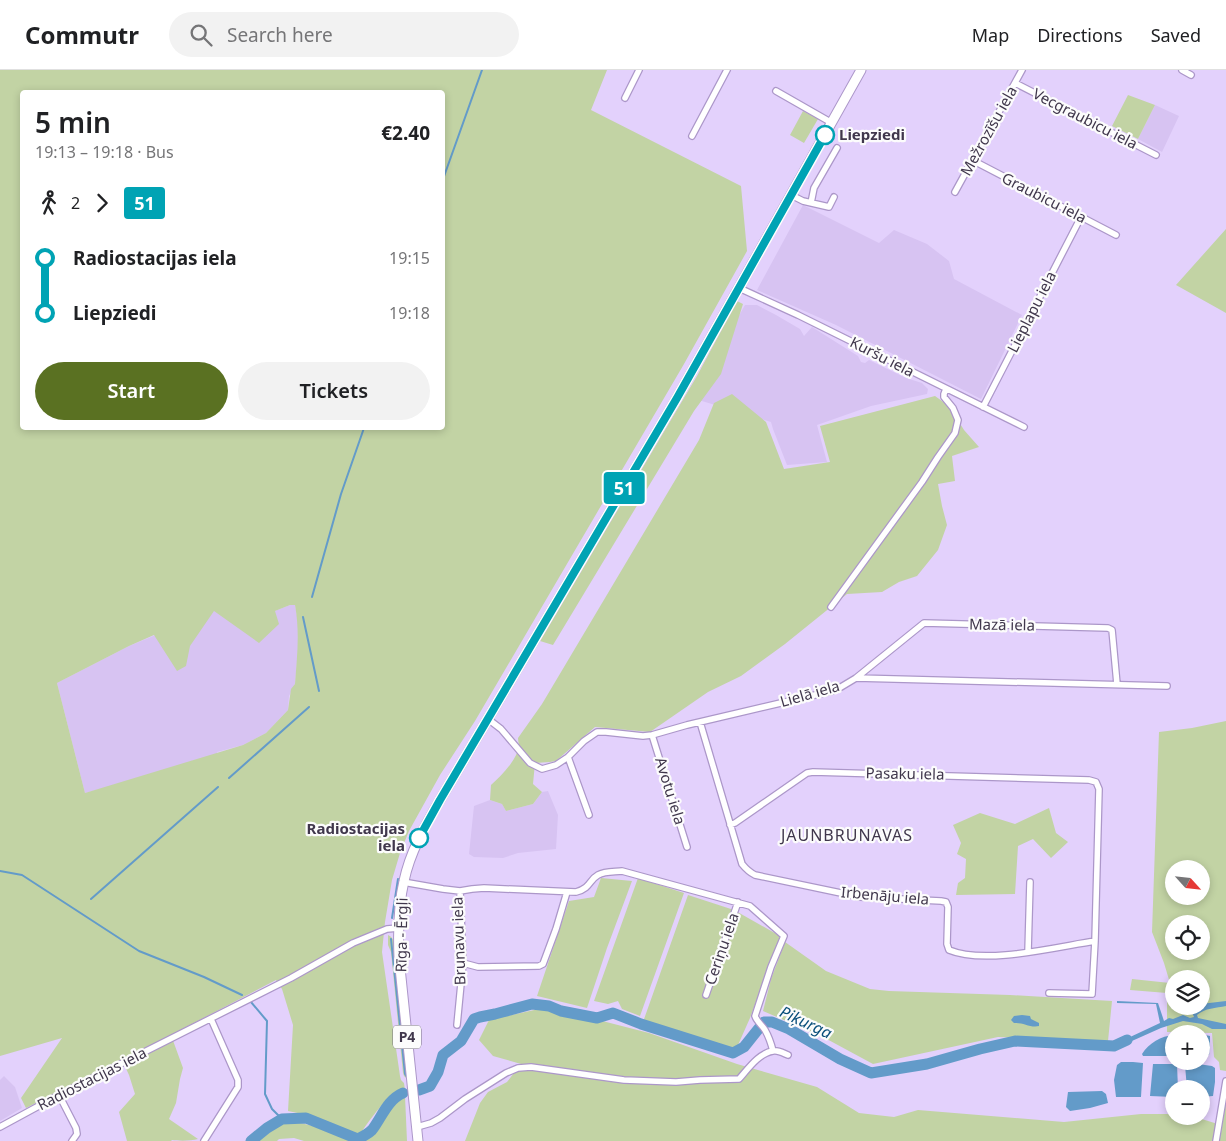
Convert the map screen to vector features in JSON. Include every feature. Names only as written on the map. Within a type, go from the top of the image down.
[{"type":"main road","name":"Rīga - Ērgļi","points":[[418,1141],[400,965],[399,928],[404,882],[412,855],[425,828],[488,719],[667,415],[861,70]]},
{"type":"street","points":[[625,98],[639,70]]},
{"type":"street","points":[[692,136],[727,70]]},
{"type":"street","name":"Mežrozīšu iela","points":[[955,192],[1022,70]]},
{"type":"street","points":[[1182,70],[1191,76]]},
{"type":"street","name":"Vecgraubicu iela","points":[[1015,82],[1156,155]]},
{"type":"street","points":[[776,91],[832,123]]},
{"type":"street","points":[[811,203],[814,188],[836,148]]},
{"type":"street","name":"Graubicu iela","points":[[972,160],[1116,236]]},
{"type":"street","points":[[791,195],[802,201],[829,207],[834,197]]},
{"type":"street","name":"Lieplapu iela","points":[[982,407],[1081,217]]},
{"type":"street","name":"Kuršu iela","points":[[739,288],[798,315],[1024,427]]},
{"type":"street","points":[[831,607],[956,433],[958,420],[953,408],[944,397],[946,389]]},
{"type":"street","name":"Mazā iela","points":[[856,678],[924,624],[1051,626],[1108,628],[1112,630],[1117,684]]},
{"type":"street","name":"Lielā iela","points":[[488,719],[502,729],[530,762],[542,768],[556,765],[597,732],[652,735],[832,691],[856,678],[1167,686]]},
{"type":"street","name":"Irbenāju iela","points":[[700,722],[742,864],[749,872],[860,897],[946,902],[948,907],[947,944],[949,950],[956,953],[986,956],[1028,952],[1095,941]]},
{"type":"street","name":"Avotu iela","points":[[652,735],[687,847]]},
{"type":"street","points":[[568,757],[589,815]]},
{"type":"street","name":"Pasaku iela","points":[[730,825],[807,773],[814,772],[1063,779],[1096,782],[1099,789],[1095,941]]},
{"type":"street","points":[[460,891],[484,888],[576,892],[583,890],[598,875],[622,871],[750,906],[784,936],[771,967],[755,1016],[770,1038],[773,1051]]},
{"type":"street","name":"Brunavu iela","points":[[404,882],[460,891],[463,963],[457,1025]]},
{"type":"street","points":[[1028,952],[1030,882]]},
{"type":"street","points":[[463,963],[478,967],[539,966],[542,964],[556,929],[567,892]]},
{"type":"street","name":"Ceriņu iela","points":[[706,995],[738,902]]},
{"type":"street","name":"Radiostacijas iela","points":[[0,1127],[291,978],[353,943],[388,929],[399,928]]},
{"type":"street","points":[[1049,993],[1092,994],[1095,941]]},
{"type":"street","points":[[204,1141],[238,1087],[238,1080],[211,1019]]},
{"type":"street","points":[[417,1126],[431,1123],[440,1118],[465,1099],[506,1073],[518,1068],[531,1067],[624,1080],[676,1082],[739,1079],[752,1064],[765,1054],[773,1051],[788,1055]]},
{"type":"street","points":[[1216,1141],[1226,1080]]},
{"type":"street","points":[[59,1096],[76,1128],[77,1134],[72,1141]]},
{"type":"shaded area","points":[[1155,105],[1179,116],[1162,152],[1138,139]]},
{"type":"shaded area","points":[[803,205],[879,243],[894,230],[927,244],[949,261],[954,279],[1022,315],[981,399],[836,325],[757,290]]},
{"type":"shaded area","points":[[745,305],[757,305],[800,329],[804,336],[812,327],[858,356],[861,362],[865,363],[869,360],[906,378],[922,383],[928,389],[927,394],[871,406],[817,425],[827,462],[787,465],[771,422],[692,398]]},
{"type":"shaded area","points":[[295,605],[298,621],[299,639],[295,684],[289,696],[288,710],[266,733],[243,745],[217,752],[218,759],[85,793],[57,683],[129,646],[214,611],[275,611]]},
{"type":"shaded area","points":[[548,791],[558,815],[556,849],[518,853],[503,858],[474,857],[469,854],[474,806],[490,800],[502,804],[506,811],[533,804],[542,792]]},
{"type":"shaded area","points":[[4,1076],[15,1087],[22,1108],[0,1121],[0,1080]]},
{"type":"green space","points":[[0,70],[607,70],[591,110],[741,186],[747,251],[684,364],[475,721],[440,775],[409,831],[400,853],[392,880],[382,952],[400,1076],[405,1090],[398,1092],[385,1101],[359,1135],[312,1116],[288,1111],[293,1025],[282,989],[276,980],[171,1035],[183,1068],[176,1103],[169,1119],[198,1139],[185,1141],[127,1141],[119,1112],[135,1094],[122,1060],[26,1108],[21,1098],[62,1038],[0,1056]],"holes":[[[295,605],[298,644],[295,684],[291,689],[288,710],[266,733],[243,745],[85,793],[57,683],[154,635],[177,671],[186,666],[190,646],[214,611],[259,643],[279,624],[275,611]]]},
{"type":"green space","points":[[1128,95],[1155,105],[1138,139],[1112,126]]},
{"type":"green space","points":[[803,111],[818,119],[804,143],[790,135]]},
{"type":"green space","points":[[1226,229],[1226,313],[1176,285]]},
{"type":"green space","points":[[737,301],[743,304],[721,374],[694,411],[553,645],[540,641],[697,376]]},
{"type":"green space","points":[[732,394],[766,422],[784,469],[830,462],[820,426],[935,396],[949,406],[964,430],[979,447],[952,456],[955,481],[938,484],[947,525],[938,550],[917,576],[899,582],[882,592],[847,594],[785,644],[741,676],[708,692],[650,732],[595,727],[556,761],[535,763],[533,784],[542,792],[533,804],[506,811],[502,804],[490,800],[491,785],[515,757],[519,746],[518,738],[542,704],[699,440],[714,403]]},
{"type":"green space","points":[[1226,721],[1226,1071],[1220,1070],[1219,1062],[1214,1057],[1210,1025],[1167,1025],[1167,1015],[1210,1015],[1210,970],[1166,970],[1152,932],[1159,732]]},
{"type":"green space","points":[[1049,808],[1056,833],[1068,842],[1051,858],[1033,839],[1018,846],[1015,894],[956,895],[958,883],[965,878],[966,859],[957,854],[961,843],[953,825],[980,813],[1015,824]]},
{"type":"green space","points":[[601,878],[632,881],[587,1008],[537,996],[569,901],[594,897]]},
{"type":"green space","points":[[638,878],[684,893],[640,1016],[622,1009],[618,1001],[608,1004],[594,1001]]},
{"type":"green space","points":[[688,895],[734,910],[780,936],[750,1018],[738,1045],[730,1049],[643,1022]]},
{"type":"green space","points":[[388,935],[393,939],[394,945],[408,1080],[403,1073]]},
{"type":"green space","points":[[785,942],[826,971],[870,989],[1112,1001],[1108,1041],[998,1037],[873,1064],[823,1037],[763,1011],[771,979]]},
{"type":"green space","points":[[1132,979],[1165,982],[1165,993],[1130,990]]},
{"type":"green space","points":[[548,1007],[649,1033],[737,1064],[817,1087],[859,1113],[894,1117],[918,1110],[1064,1122],[1141,1114],[1165,1114],[1165,1125],[1210,1125],[1210,1122],[1221,1125],[1226,1094],[1226,1141],[465,1141],[480,1103],[488,1092],[507,1082],[521,1064],[493,1056],[479,1040],[489,1020]]},
{"type":"green space","points":[[405,1096],[407,1141],[363,1141],[372,1133],[399,1098]]},
{"type":"green space","points":[[296,1122],[322,1128],[351,1141],[304,1141],[294,1138],[279,1139],[277,1141],[258,1141],[275,1127]]},
{"type":"water","points":[[1117,1001],[1158,1003],[1164,1021],[1183,1015],[1190,1018],[1197,1015],[1198,1018],[1226,1024],[1226,1029],[1212,1029],[1210,1025],[1183,1021],[1165,1025],[1165,1027],[1114,1049],[1114,1043],[1160,1023],[1156,1004],[1117,1003]]},
{"type":"water","points":[[1226,1001],[1226,1006],[1210,1009],[1210,1003]]},
{"type":"water","points":[[1014,1016],[1030,1016],[1031,1019],[1039,1023],[1039,1026],[1014,1023],[1011,1020]]},
{"type":"water","points":[[1164,1037],[1165,1056],[1143,1056],[1142,1054],[1152,1043]]},
{"type":"water","points":[[1121,1062],[1143,1063],[1141,1097],[1116,1097],[1114,1080],[1117,1065]]},
{"type":"water","points":[[1153,1064],[1165,1064],[1165,1070],[1177,1070],[1178,1080],[1165,1080],[1165,1097],[1150,1096]]},
{"type":"water","points":[[1210,1066],[1212,1066],[1215,1068],[1213,1096],[1210,1096],[1210,1080],[1186,1080],[1185,1070],[1210,1070]]},
{"type":"water","points":[[1102,1091],[1106,1094],[1108,1103],[1070,1111],[1066,1107],[1068,1092]]},
{"type":"waterway","points":[[445,174],[482,70]]},
{"type":"waterway","points":[[312,597],[341,494],[363,430]]},
{"type":"waterway","points":[[303,617],[319,691]]},
{"type":"waterway","points":[[229,778],[309,707]]},
{"type":"waterway","points":[[91,899],[218,787]]},
{"type":"waterway","points":[[0,871],[22,875],[139,951],[204,977],[242,995]]},
{"type":"waterway","points":[[392,918],[398,879]]},
{"type":"waterway","points":[[391,939],[405,1074],[407,1077]]},
{"type":"waterway","points":[[251,1002],[267,1021],[265,1094],[272,1109],[282,1119]]},
{"type":"waterway","name":"Piķurga","points":[[419,1090],[430,1086],[438,1072],[443,1055],[461,1041],[474,1019],[532,1004],[549,1006],[561,1011],[597,1018],[613,1013],[641,1024],[733,1053],[744,1047],[764,1022],[772,1022],[789,1029],[840,1059],[871,1073],[927,1064],[1015,1041],[1114,1046],[1127,1040]]},
{"type":"waterway","name":"Piķurga","points":[[251,1141],[282,1119],[306,1118],[358,1139],[372,1130],[389,1104],[403,1093]]},
{"type":"bus line","name":"51","points":[[419,838],[677,398],[825,135]]},
{"type":"place","name":"Liepziedi","points":[[825,135]]},
{"type":"place","name":"Radiostacijas iela","points":[[419,838]]},
{"type":"district","name":"JAUNBRUNAVAS","points":[[847,835]]}]
